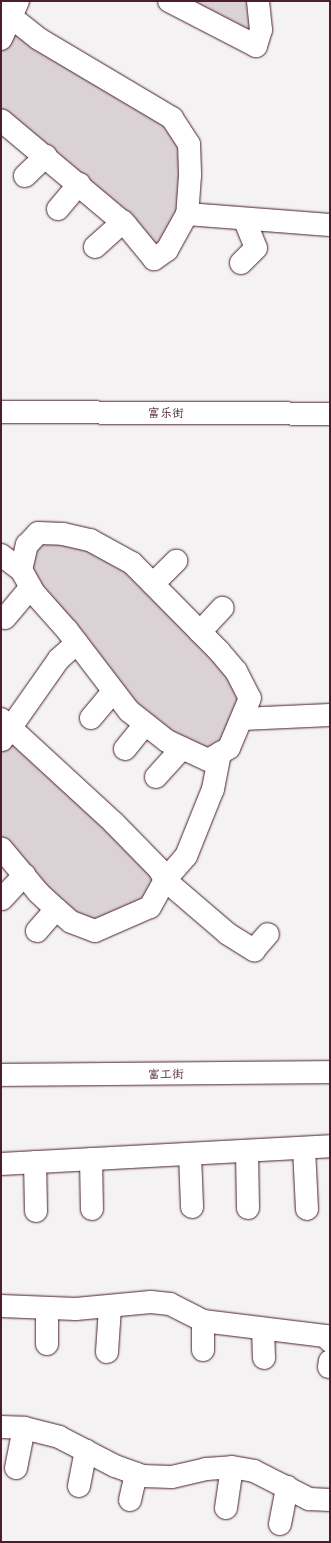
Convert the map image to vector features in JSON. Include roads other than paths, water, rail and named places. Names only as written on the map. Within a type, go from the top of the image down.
[{"type":"street","points":[[172,9],[242,49],[256,46],[261,30],[258,1]]},
{"type":"street","points":[[1,39],[10,9],[39,39],[172,118],[188,144],[190,175],[187,214],[167,250],[154,259],[123,222],[46,156],[1,120]]},
{"type":"street","points":[[25,176],[46,156]]},
{"type":"street","points":[[58,209],[79,184]]},
{"type":"street","points":[[187,214],[330,225]]},
{"type":"street","points":[[241,263],[256,248],[244,218]]},
{"type":"street","points":[[95,247],[123,222]]},
{"type":"street","name":"富乐街","points":[[1,412],[330,414]]},
{"type":"street","points":[[1,555],[26,578],[129,711],[166,741],[208,760],[229,748],[250,698],[236,671],[132,563],[113,551],[90,540],[63,534],[38,533],[27,545],[26,578],[5,618]]},
{"type":"street","points":[[152,584],[176,561]]},
{"type":"street","points":[[200,632],[222,608]]},
{"type":"street","points":[[77,643],[59,659],[4,730],[114,823],[159,869],[165,880],[228,934],[254,950],[268,934]]},
{"type":"street","points":[[91,718],[114,691]]},
{"type":"street","points":[[242,719],[330,715]]},
{"type":"street","points":[[125,749],[145,724]]},
{"type":"street","points":[[156,777],[182,748]]},
{"type":"street","points":[[1,848],[56,909],[71,922],[95,931],[150,907],[165,880],[186,856],[213,789],[220,753]]},
{"type":"street","points":[[2,899],[24,875]]},
{"type":"street","points":[[37,931],[56,909]]},
{"type":"street","name":"富工街","points":[[1,1075],[330,1072]]},
{"type":"street","points":[[1,1164],[330,1146]]},
{"type":"street","points":[[304,1148],[307,1209]]},
{"type":"street","points":[[247,1151],[248,1208]]},
{"type":"street","points":[[190,1154],[192,1207]]},
{"type":"street","points":[[91,1159],[92,1209]]},
{"type":"street","points":[[35,1162],[36,1211]]},
{"type":"street","points":[[1,1306],[110,1308],[150,1302],[170,1304],[203,1321],[325,1336],[330,1340]]},
{"type":"street","points":[[47,1308],[47,1344]]},
{"type":"street","points":[[107,1352],[110,1308]]},
{"type":"street","points":[[203,1321],[204,1350]]},
{"type":"street","points":[[263,1329],[264,1358]]},
{"type":"street","points":[[1,1427],[24,1428],[59,1437],[136,1474],[172,1477],[206,1469],[232,1467],[254,1471],[309,1499],[318,1502],[330,1500]]},
{"type":"street","points":[[16,1468],[24,1428]]},
{"type":"street","points":[[79,1486],[86,1451]]},
{"type":"street","points":[[226,1508],[232,1467]]},
{"type":"street","points":[[130,1500],[136,1474]]},
{"type":"street","points":[[280,1524],[287,1487]]}]
